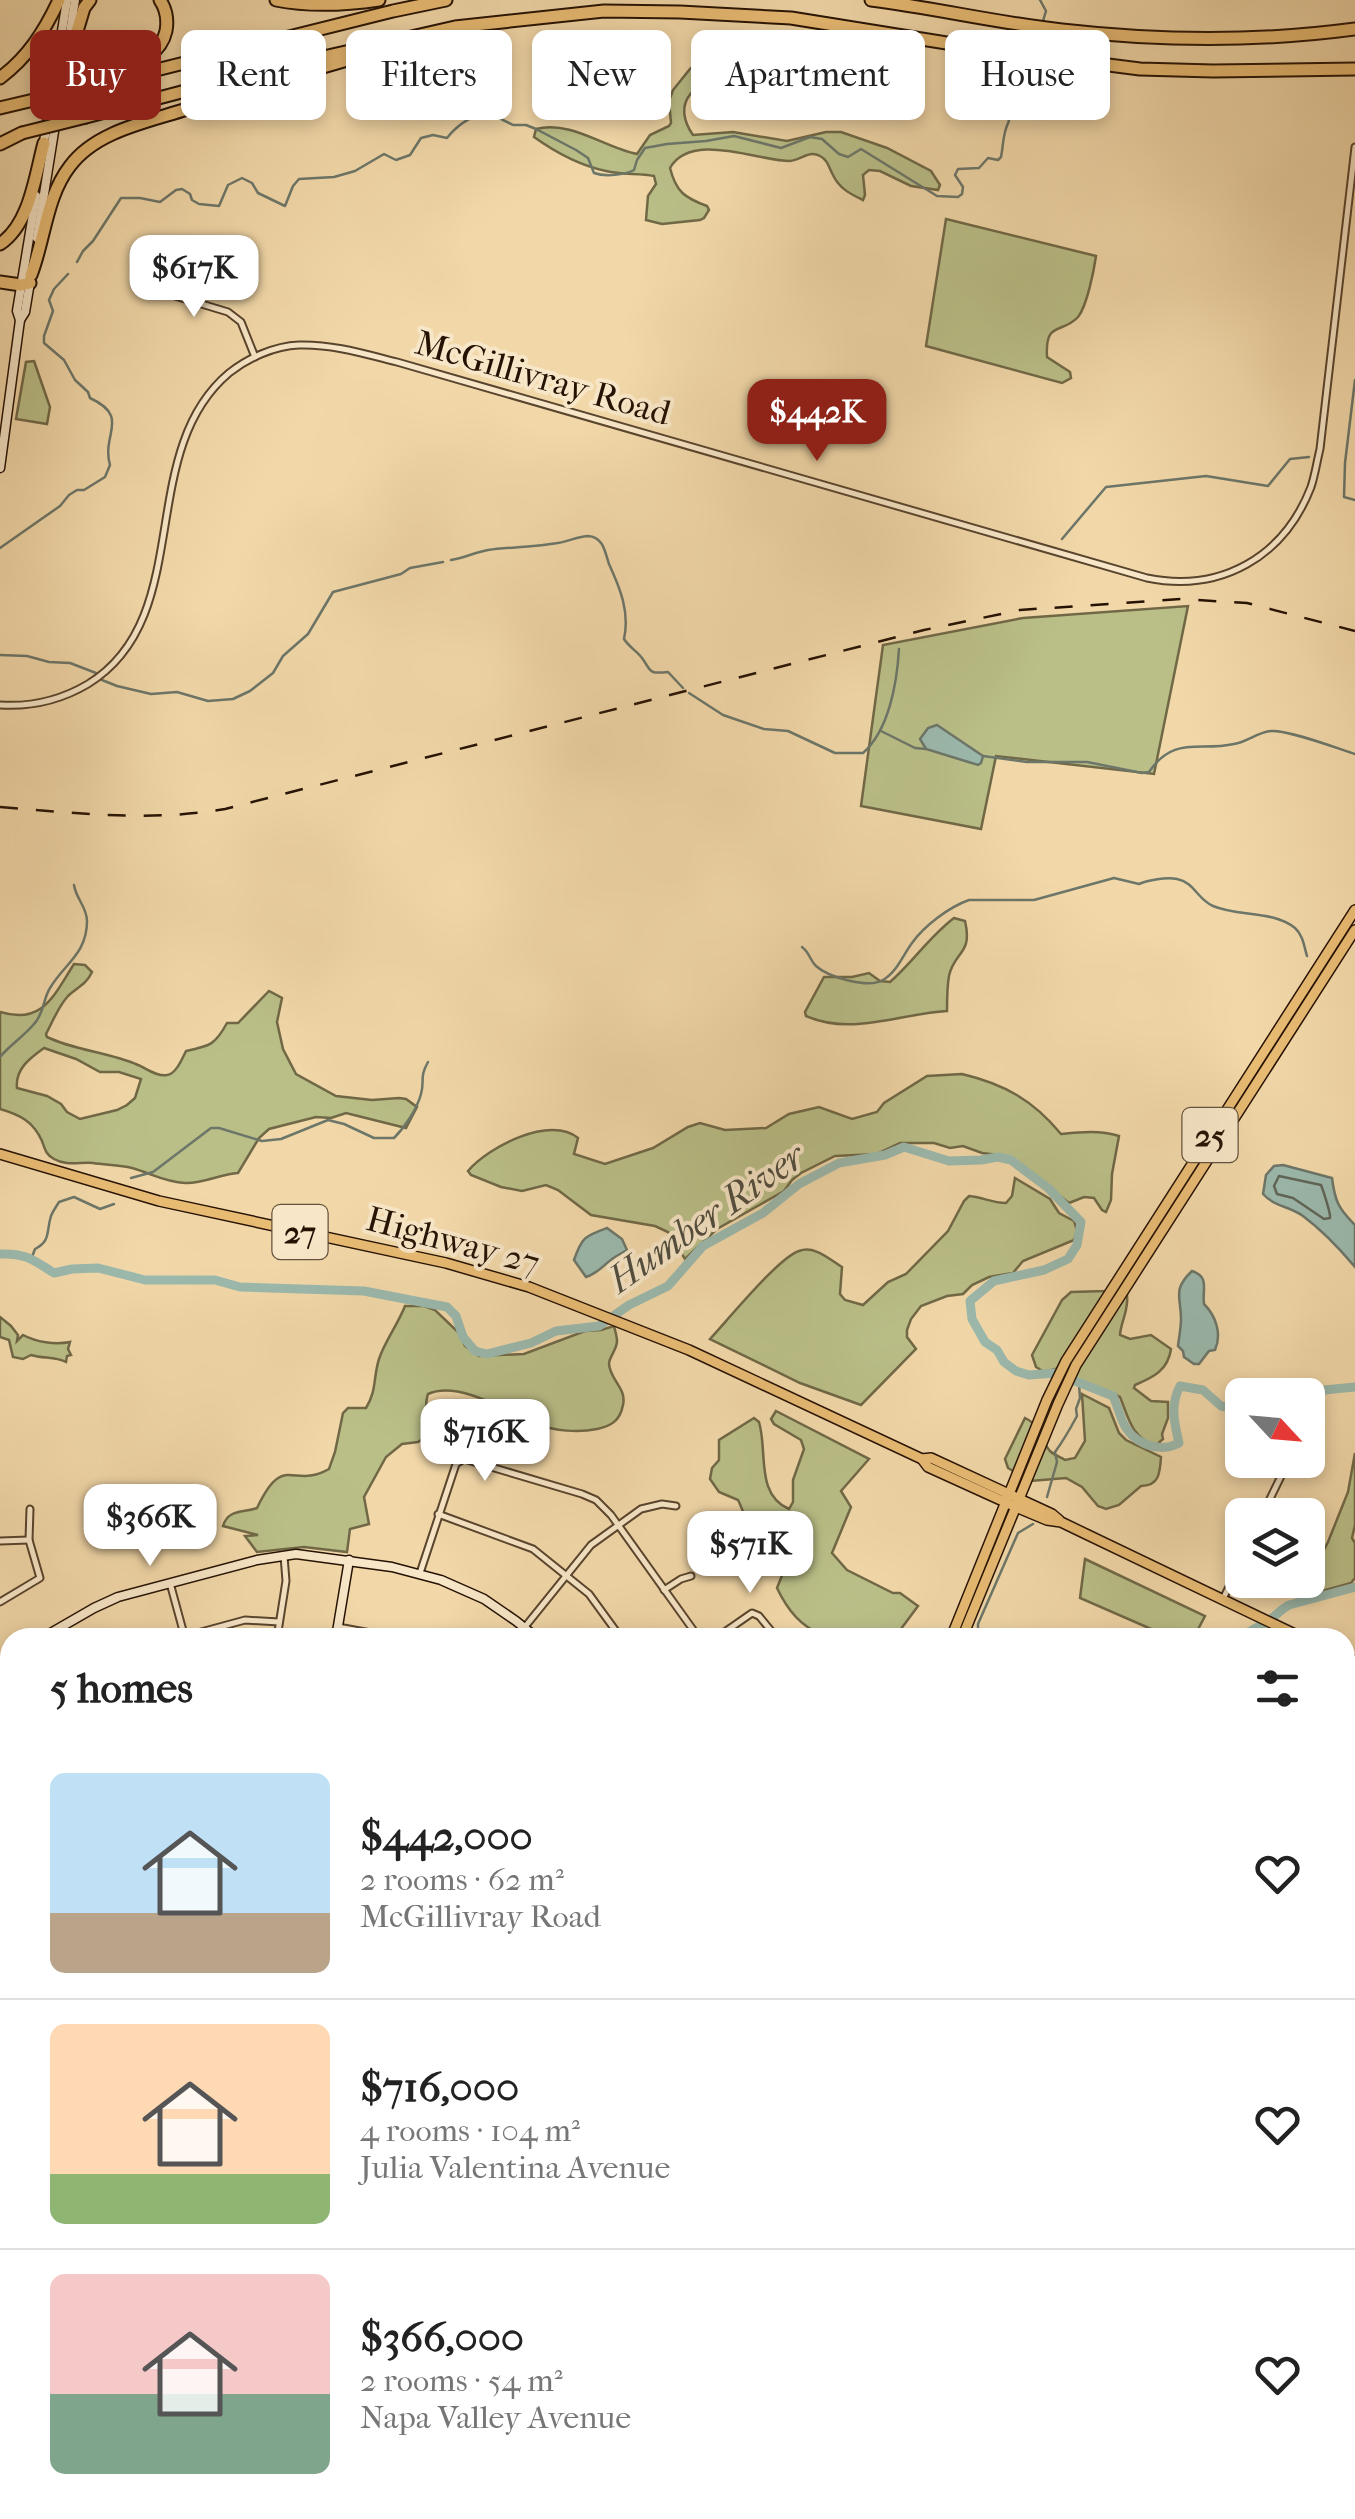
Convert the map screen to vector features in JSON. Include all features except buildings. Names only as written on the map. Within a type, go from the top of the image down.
[{"type":"highway","points":[[0,78],[31,50],[59,0]]},
{"type":"highway","points":[[77,30],[90,0]]},
{"type":"highway","points":[[160,0],[167,19],[161,41]]},
{"type":"highway","points":[[276,0],[324,5],[379,0]]},
{"type":"highway","points":[[161,69],[446,0]]},
{"type":"highway","points":[[871,0],[1063,30],[1145,36],[1283,38],[1354,29]]},
{"type":"highway","points":[[0,141],[22,132],[254,73],[455,27],[604,10],[791,18],[1068,62],[1140,69],[1212,72],[1355,65]]},
{"type":"highway","points":[[0,282],[27,281],[38,256],[55,191],[71,164],[103,139],[223,97],[455,27]]},
{"type":"highway","points":[[0,108],[30,101]]},
{"type":"highway","points":[[0,244],[20,222],[44,143]]},
{"type":"main road","points":[[27,281],[67,0]]},
{"type":"main road","points":[[71,30],[76,0]]},
{"type":"main road","points":[[0,468],[20,320],[17,311],[27,281],[55,120]]},
{"type":"main road","name":"25","points":[[955,1628],[1071,1363],[1355,910]]},
{"type":"main road","name":"25","points":[[1071,1363],[1355,930]]},
{"type":"main road","name":"Highway 27","points":[[2,1153],[159,1201],[446,1263],[529,1287],[706,1357],[922,1459],[928,1467],[1052,1514],[1060,1522],[1284,1628]]},
{"type":"main road","name":"25","points":[[966,1628],[1012,1500]]},
{"type":"main road","points":[[60,1628],[108,1601],[284,1555],[307,1554],[420,1573],[473,1594],[524,1627]]},
{"type":"main road","points":[[338,1628],[349,1560]]},
{"type":"street","name":"McGillivray Road","points":[[0,705],[29,706],[75,692],[112,664],[133,640],[151,595],[180,450],[202,401],[241,364],[295,345],[346,350],[1148,578],[1186,582],[1238,571],[1283,536],[1312,484],[1320,449],[1355,147]]},
{"type":"street","points":[[146,282],[152,289],[228,312],[241,322],[256,357]]},
{"type":"street","points":[[420,1573],[456,1464],[464,1459],[590,1496],[602,1504],[691,1628]]},
{"type":"street","points":[[524,1627],[591,1545],[641,1509],[650,1505],[676,1506]]},
{"type":"street","points":[[0,1602],[40,1578],[29,1540],[30,1509]]},
{"type":"street","points":[[438,1514],[527,1546],[589,1594],[614,1628]]},
{"type":"street","points":[[0,1540],[29,1540]]},
{"type":"street","points":[[278,1628],[286,1581],[284,1555]]},
{"type":"street","points":[[664,1590],[691,1576]]},
{"type":"street","points":[[170,1584],[181,1628]]},
{"type":"street","points":[[1223,1599],[1225,1595]]},
{"type":"street","points":[[730,1628],[752,1613],[769,1628]]},
{"type":"street","points":[[215,1628],[244,1620],[279,1622]]},
{"type":"green space","points":[[690,69],[691,94],[684,115],[693,135],[733,132],[787,141],[841,132],[887,148],[931,171],[940,185],[938,190],[911,186],[869,170],[863,175],[863,200],[842,187],[825,160],[816,154],[790,161],[726,151],[693,151],[670,168],[682,193],[709,210],[700,220],[662,224],[646,220],[648,196],[656,184],[654,176],[597,169],[534,137],[536,129],[562,128],[637,154],[650,135],[671,123],[671,96]]},
{"type":"green space","points":[[946,219],[1096,256],[1081,312],[1072,322],[1051,333],[1047,345],[1047,357],[1070,372],[1071,378],[1062,383],[926,346]]},
{"type":"green space","points":[[34,361],[50,407],[47,424],[16,419],[26,362]]},
{"type":"green space","points":[[1188,606],[1154,774],[996,756],[981,829],[861,806],[883,645],[1023,618]]},
{"type":"green space","points":[[954,918],[965,921],[967,940],[951,968],[947,1011],[858,1024],[823,1022],[806,1016],[824,977],[869,973],[880,981],[890,982]]},
{"type":"green space","points":[[74,964],[85,965],[92,972],[58,1009],[46,1034],[58,1042],[167,1075],[176,1069],[186,1051],[211,1043],[227,1023],[238,1023],[269,991],[282,998],[277,1022],[283,1049],[296,1074],[336,1096],[399,1098],[417,1107],[406,1128],[346,1113],[269,1129],[238,1173],[198,1182],[171,1181],[122,1166],[59,1161],[47,1154],[30,1124],[0,1109],[0,1012],[15,1015],[37,1011],[53,996]],"holes":[[[44,1048],[100,1072],[119,1072],[141,1079],[135,1098],[117,1110],[80,1119],[47,1096],[17,1088],[21,1070]]]},
{"type":"green space","points":[[962,1074],[1017,1095],[1061,1134],[1098,1132],[1119,1136],[1106,1212],[1094,1198],[1069,1203],[998,1155],[963,1146],[900,1143],[877,1154],[835,1156],[801,1173],[784,1191],[717,1229],[685,1259],[668,1232],[655,1226],[591,1215],[546,1185],[522,1191],[501,1187],[468,1171],[490,1152],[536,1132],[566,1132],[578,1138],[574,1154],[605,1164],[653,1148],[700,1123],[725,1130],[766,1128],[789,1114],[819,1107],[852,1119],[877,1112],[884,1103],[927,1076]]},
{"type":"green space","points":[[1015,1178],[1050,1199],[1059,1213],[1074,1221],[1074,1240],[1023,1261],[1013,1273],[989,1277],[963,1294],[921,1306],[907,1330],[916,1349],[861,1405],[800,1383],[710,1339],[753,1290],[799,1251],[821,1254],[842,1267],[840,1294],[845,1300],[863,1305],[888,1282],[906,1274],[948,1231],[969,1196],[1006,1203],[1012,1196]]},
{"type":"green space","points":[[1114,1288],[1127,1295],[1120,1335],[1130,1339],[1151,1335],[1171,1349],[1163,1368],[1134,1388],[1151,1401],[1168,1402],[1163,1439],[1155,1446],[1136,1432],[1120,1397],[1079,1384],[1063,1367],[1044,1372],[1036,1367],[1032,1355],[1062,1300],[1071,1292]]},
{"type":"green space","points":[[405,1306],[435,1310],[458,1332],[465,1346],[479,1356],[524,1354],[585,1331],[614,1326],[617,1344],[609,1363],[624,1399],[620,1415],[602,1428],[566,1431],[536,1424],[468,1394],[428,1394],[427,1436],[402,1444],[386,1457],[364,1497],[369,1524],[350,1529],[347,1552],[304,1547],[257,1552],[245,1536],[258,1535],[223,1526],[225,1521],[232,1514],[257,1508],[266,1491],[282,1476],[306,1476],[329,1469],[343,1413],[348,1408],[366,1408],[382,1352]]},
{"type":"green space","points":[[0,1317],[18,1335],[17,1341],[23,1335],[46,1342],[70,1342],[71,1355],[66,1362],[31,1355],[23,1359],[13,1357],[9,1340],[0,1337]]},
{"type":"green space","points":[[1082,1394],[1109,1408],[1126,1440],[1161,1457],[1155,1481],[1106,1509],[1066,1478],[1030,1481],[1008,1468],[1005,1459],[1025,1418],[1035,1425],[1052,1452],[1065,1460],[1075,1458],[1085,1441]]},
{"type":"green space","points":[[776,1411],[869,1459],[841,1491],[851,1507],[832,1553],[847,1570],[900,1593],[918,1606],[902,1628],[809,1628],[788,1607],[777,1588],[787,1563],[760,1544],[738,1500],[719,1492],[710,1479],[719,1460],[719,1440],[754,1418],[759,1422],[767,1483],[778,1502],[789,1509],[793,1502],[793,1480],[804,1449],[801,1440],[771,1419]]},
{"type":"green space","points":[[1355,1453],[1355,1578],[1351,1583],[1325,1590],[1325,1548],[1348,1492]]},
{"type":"green space","points":[[1085,1559],[1205,1616],[1199,1628],[1149,1628],[1080,1598]]},
{"type":"water","points":[[937,725],[983,756],[981,763],[926,749],[920,739],[928,728]]},
{"type":"water","points":[[1274,1166],[1332,1178],[1338,1204],[1355,1225],[1355,1267],[1310,1222],[1263,1194],[1266,1175]]},
{"type":"water","points":[[607,1228],[622,1239],[627,1250],[586,1277],[574,1260],[577,1252],[585,1238]]},
{"type":"water","points":[[1192,1271],[1203,1280],[1204,1304],[1218,1332],[1215,1350],[1209,1351],[1199,1364],[1184,1357],[1178,1346],[1179,1294]]},
{"type":"waterway","points":[[1040,0],[1046,11],[1043,21]]},
{"type":"waterway","points":[[77,262],[121,198],[160,202],[182,189],[199,204],[219,206],[228,185],[242,178],[252,183],[258,193],[285,206],[299,179],[355,171],[384,154],[396,160],[410,155],[421,138],[447,138],[465,122],[487,112],[513,125],[536,129],[576,150],[588,158],[594,173],[599,174],[630,172],[645,148],[667,144],[734,136],[781,148],[810,137],[822,139],[848,157],[861,149],[937,196],[958,197],[963,187],[955,175],[958,169],[979,168],[988,158],[998,160],[1009,120]]},
{"type":"waterway","points":[[0,548],[60,506],[69,495],[105,477],[110,465],[109,412],[90,398],[64,360],[44,343],[53,311],[49,300],[68,274]]},
{"type":"waterway","points":[[1355,380],[1344,497],[1355,500]]},
{"type":"waterway","points":[[1062,539],[1106,487],[1206,476],[1268,486],[1290,459],[1309,457]]},
{"type":"waterway","points":[[451,560],[488,550],[584,536],[597,539],[623,600],[624,639],[651,671],[668,672],[683,688]]},
{"type":"waterway","points":[[0,655],[70,663],[117,686],[151,694],[177,692],[208,701],[233,699],[273,673],[283,656],[308,634],[333,592],[443,562]]},
{"type":"waterway","points":[[689,693],[723,715],[764,729],[788,731],[835,753],[863,753],[885,719],[894,691],[899,649]]},
{"type":"waterway","points":[[881,731],[915,748],[926,749]]},
{"type":"waterway","points":[[983,756],[1027,762],[1087,762],[1142,773],[1149,772],[1168,753],[1178,749],[1234,744],[1271,731],[1355,754]]},
{"type":"waterway","points":[[802,947],[816,966],[829,974],[848,981],[876,982],[892,973],[930,924],[969,900],[1034,900],[1114,878],[1139,884],[1168,878],[1188,884],[1213,906],[1286,922],[1300,934],[1307,956]]},
{"type":"waterway","points":[[0,1057],[37,1020],[50,988],[83,942],[87,916],[74,885]]},
{"type":"waterway","points":[[131,1178],[153,1172],[211,1128],[262,1141],[281,1139],[328,1120],[374,1138],[394,1138],[417,1106],[428,1062]]},
{"type":"waterway","name":"Humber River","points":[[0,1254],[23,1256],[54,1273],[98,1268],[145,1280],[215,1280],[240,1287],[364,1291],[447,1307],[456,1316],[463,1337],[475,1351],[487,1354],[531,1343],[556,1331],[599,1326],[629,1305],[668,1286],[703,1246],[763,1213],[799,1184],[839,1163],[885,1155],[904,1147],[949,1161],[998,1157],[1011,1160],[1048,1188],[1081,1222],[1077,1245],[1068,1259],[1044,1270],[994,1281],[970,1301],[972,1319],[985,1342],[1016,1371],[1029,1375],[1055,1373],[1113,1396],[1126,1428],[1138,1440],[1154,1447],[1179,1443],[1174,1407],[1180,1386],[1203,1390],[1225,1407]]},
{"type":"waterway","points":[[32,1257],[46,1239],[59,1202],[74,1197],[100,1209],[114,1204]]},
{"type":"waterway","points":[[1047,1497],[1057,1462],[1055,1452],[1077,1416],[1079,1384]]},
{"type":"waterway","name":"Humber River","points":[[1325,1390],[1355,1387]]},
{"type":"waterway","points":[[978,1628],[1018,1533],[1033,1524]]},
{"type":"waterway","name":"Humber River","points":[[1256,1628],[1289,1605],[1355,1587]]},
{"type":"railway","points":[[0,807],[141,816],[225,809],[924,630],[1020,610],[1181,599],[1247,603],[1355,631]]}]
